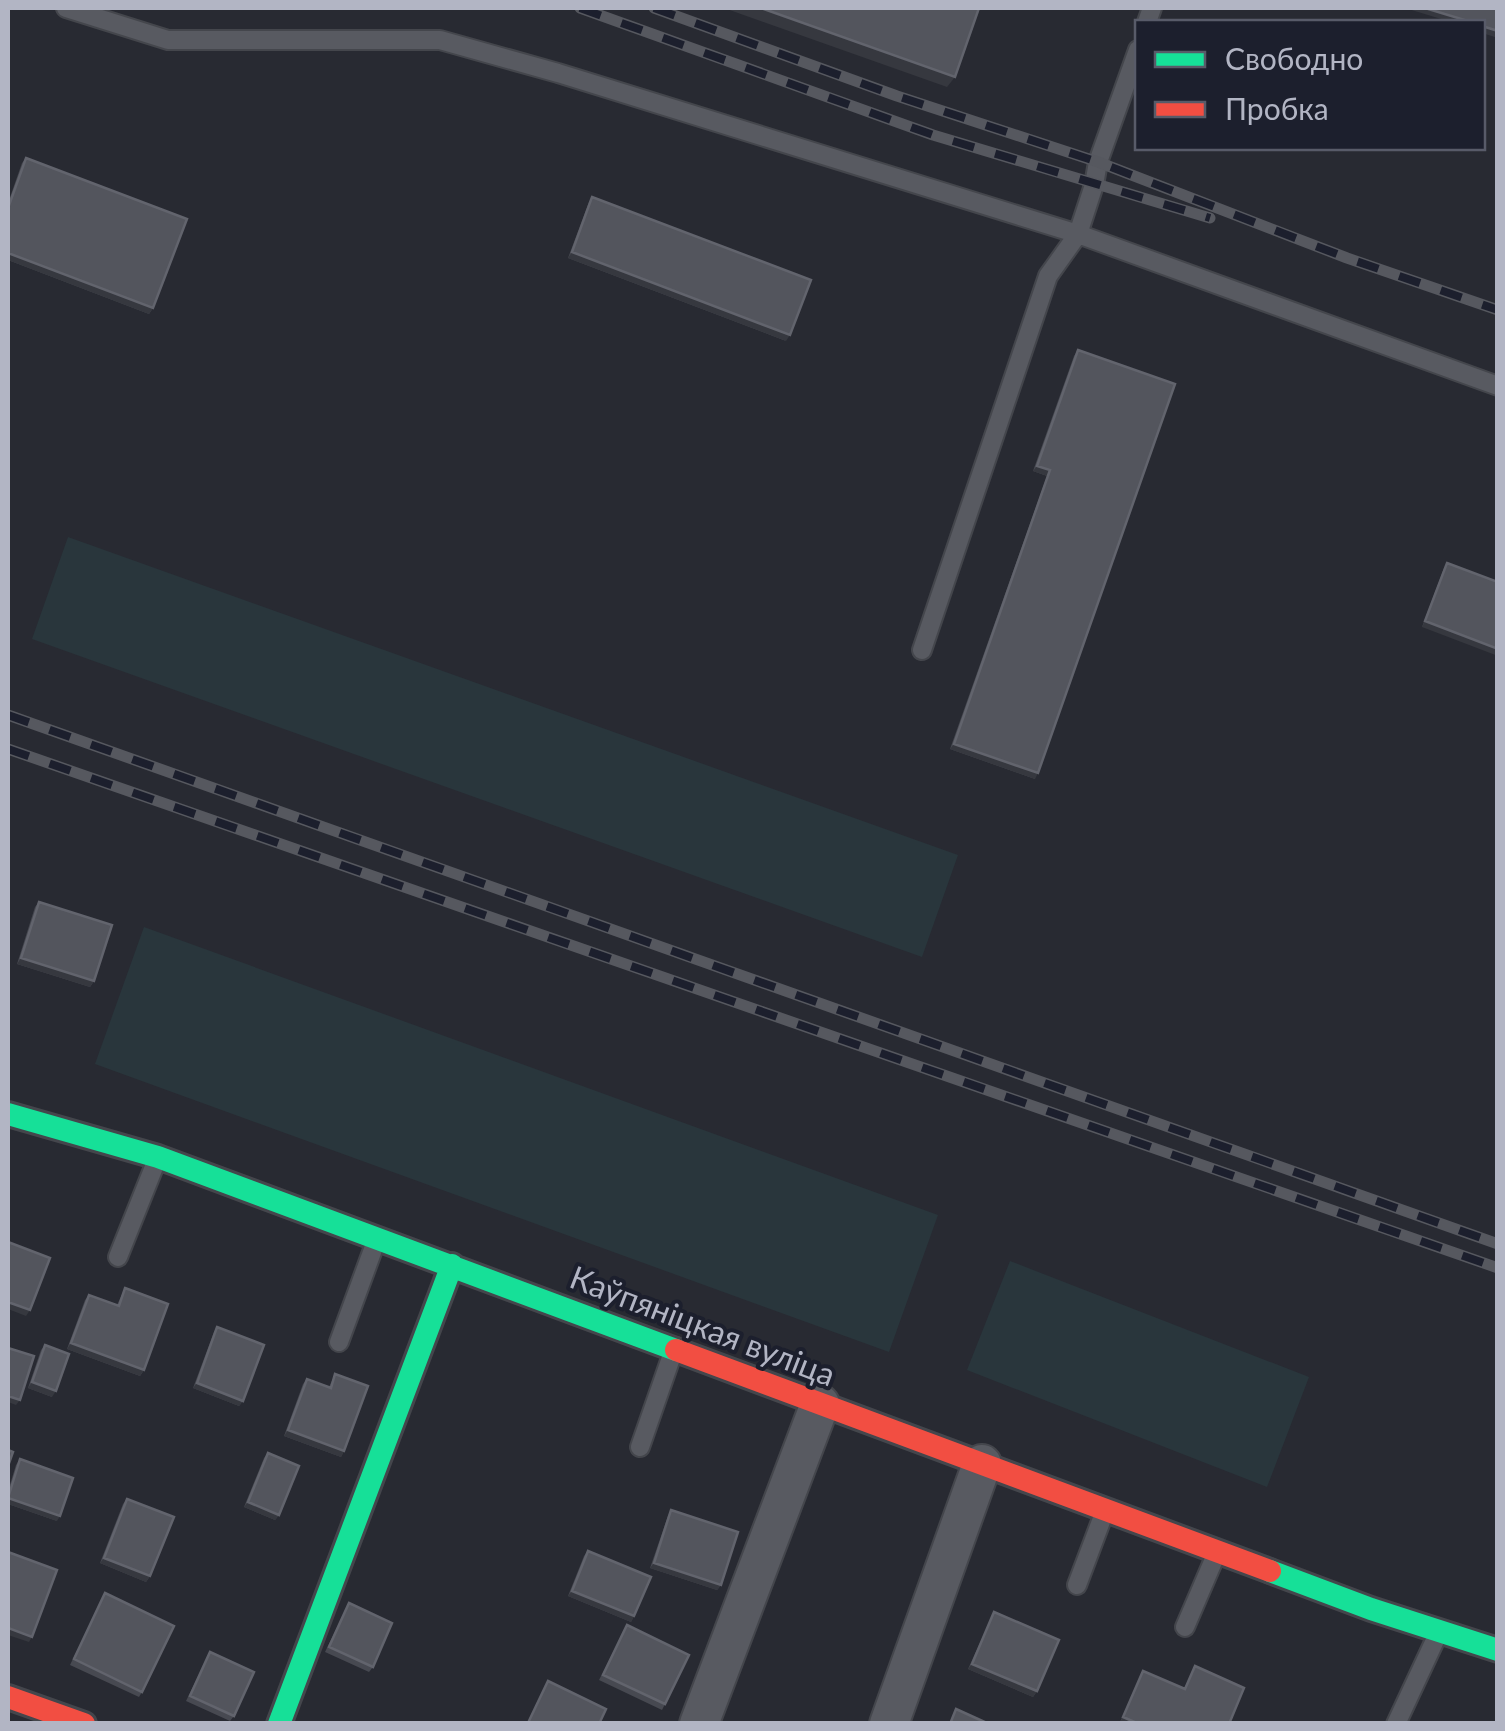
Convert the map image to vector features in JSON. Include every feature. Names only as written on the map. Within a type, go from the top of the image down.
[{"type":"street","name":"Каўпяніцкая вуліца","points":[[8,1114],[158,1157],[1372,1610],[1498,1650]]},
{"type":"street","points":[[279,1724],[452,1266]]},
{"type":"street","points":[[699,1724],[820,1404]]},
{"type":"street","points":[[889,1724],[982,1464]]},
{"type":"street","points":[[8,1697],[84,1724]]},
{"type":"lane","points":[[66,8],[168,40],[440,40],[1078,234],[1498,386]]},
{"type":"lane","points":[[922,650],[1048,276],[1078,234],[1098,162],[1135,58]]},
{"type":"lane","points":[[118,1257],[158,1157]]},
{"type":"lane","points":[[338,1342],[378,1239]]},
{"type":"lane","points":[[640,1447],[674,1350]]},
{"type":"lane","points":[[1077,1585],[1105,1510]]},
{"type":"lane","points":[[1185,1627],[1217,1552]]},
{"type":"lane","points":[[1396,1724],[1440,1632]]},
{"type":"shaded area","points":[[68,537],[958,855],[922,957],[32,639]]},
{"type":"shaded area","points":[[144,927],[938,1215],[889,1352],[95,1064]]},
{"type":"shaded area","points":[[1010,1261],[1309,1377],[1267,1487],[967,1370]]},
{"type":"building","points":[[761,8],[979,8],[955,77]]},
{"type":"building","points":[[1425,8],[1498,8],[1498,31],[1485,27],[1485,20],[1464,20]]},
{"type":"building","points":[[26,158],[187,219],[153,308],[8,253],[8,208]]},
{"type":"building","points":[[592,197],[811,280],[790,335],[572,252]]},
{"type":"building","points":[[1078,350],[1175,384],[1038,773],[954,744],[1050,470],[1037,466]]},
{"type":"building","points":[[1447,563],[1498,582],[1498,649],[1425,621]]},
{"type":"building","points":[[39,902],[112,925],[94,981],[21,958]]},
{"type":"building","points":[[8,1242],[50,1258],[30,1310],[8,1302]]},
{"type":"building","points":[[125,1288],[168,1304],[144,1370],[71,1343],[89,1295],[119,1306]]},
{"type":"building","points":[[217,1327],[264,1345],[243,1401],[197,1383]]},
{"type":"building","points":[[45,1345],[69,1354],[56,1391],[32,1382]]},
{"type":"building","points":[[8,1348],[34,1356],[20,1400],[8,1396]]},
{"type":"building","points":[[335,1374],[368,1386],[344,1451],[288,1430],[307,1379],[331,1388]]},
{"type":"building","points":[[268,1453],[299,1466],[279,1515],[248,1502]]},
{"type":"building","points":[[20,1459],[73,1478],[60,1516],[8,1498]]},
{"type":"building","points":[[127,1499],[174,1517],[150,1576],[104,1558]]},
{"type":"building","points":[[671,1510],[738,1532],[721,1585],[654,1563]]},
{"type":"building","points":[[588,1551],[651,1577],[634,1616],[572,1591]]},
{"type":"building","points":[[8,1552],[57,1570],[32,1637],[8,1628]]},
{"type":"building","points":[[105,1593],[174,1626],[142,1692],[74,1659]]},
{"type":"building","points":[[349,1603],[392,1623],[373,1667],[329,1647]]},
{"type":"building","points":[[994,1612],[1059,1640],[1037,1691],[972,1664]]},
{"type":"building","points":[[627,1625],[689,1655],[665,1704],[603,1675]]},
{"type":"building","points":[[210,1652],[254,1672],[234,1716],[190,1696]]},
{"type":"building","points":[[1195,1666],[1244,1688],[1229,1724],[1139,1724],[1123,1717],[1143,1671],[1185,1689]]},
{"type":"building","points":[[548,1681],[606,1709],[599,1724],[528,1723]]},
{"type":"building","points":[[956,1709],[989,1724],[950,1724]]},
{"type":"railway","points":[[580,8],[933,135],[1210,218]]},
{"type":"railway","points":[[654,8],[897,96],[1098,162],[1347,258],[1498,310]]},
{"type":"railway","points":[[8,715],[1498,1244]]},
{"type":"railway","points":[[8,749],[1498,1268]]},
{"type":"traffic: fast","points":[[8,1114],[158,1157],[676,1350]]},
{"type":"traffic: fast","points":[[279,1724],[452,1265]]},
{"type":"traffic: fast","points":[[1270,1571],[1498,1650]]},
{"type":"traffic: jam","points":[[676,1350],[1270,1571]]},
{"type":"traffic: jam","points":[[8,1697],[84,1724]]}]
